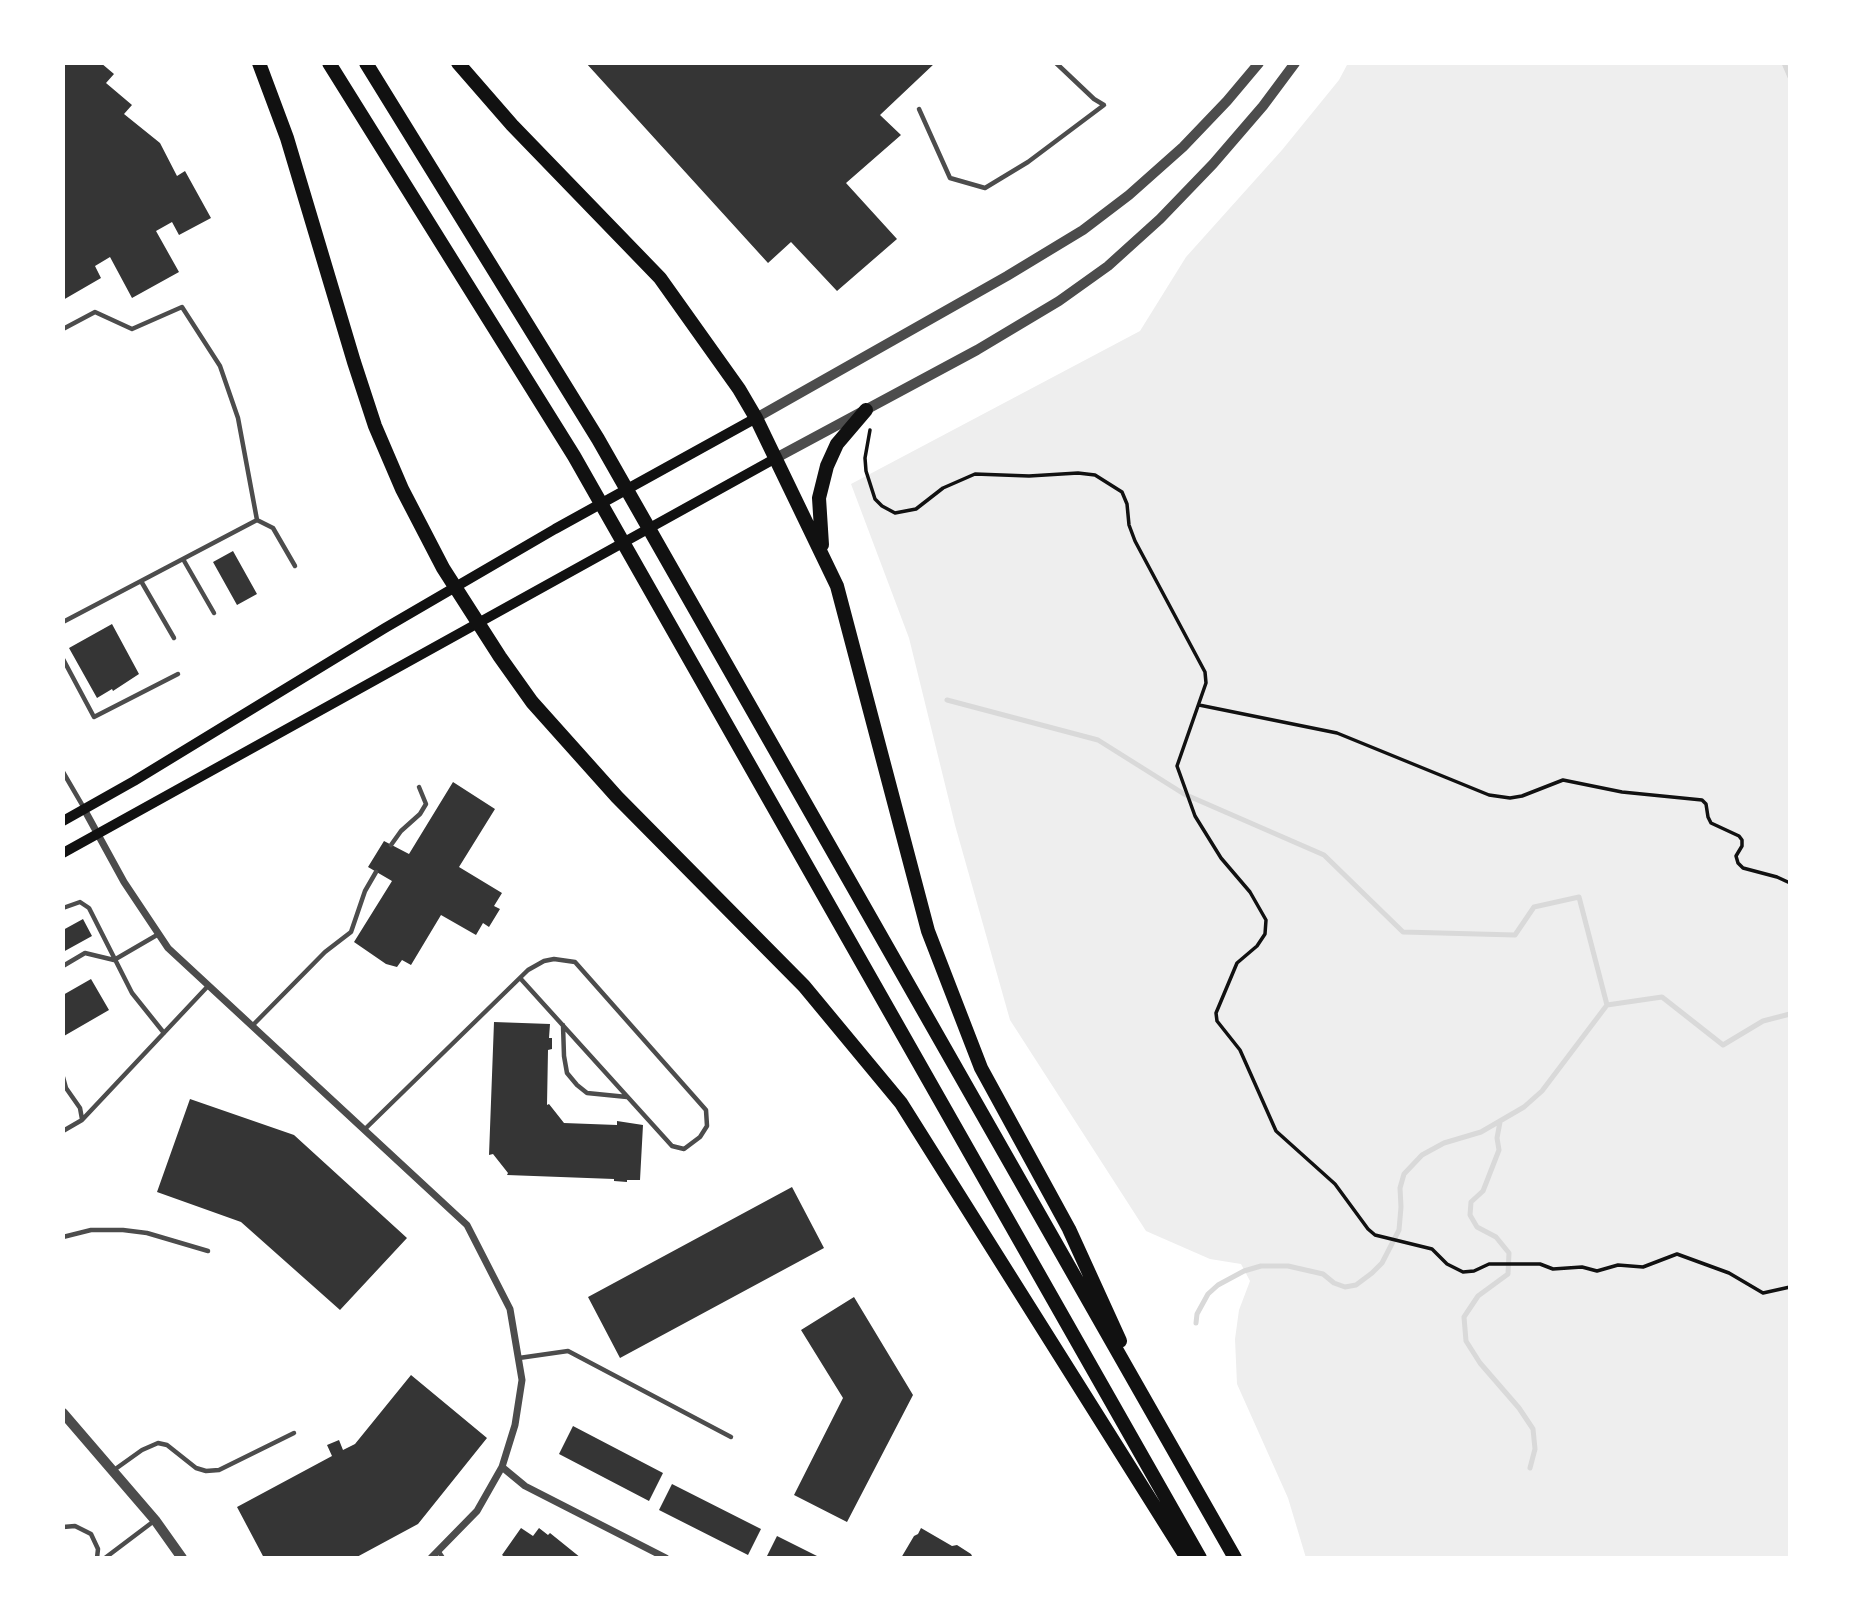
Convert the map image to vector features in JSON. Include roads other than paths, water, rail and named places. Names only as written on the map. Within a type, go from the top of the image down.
[{"type":"highway","points":[[259,63],[287,138],[375,426],[402,489],[478,624],[540,711],[617,797],[804,986],[901,1103],[1187,1558]]},
{"type":"highway","points":[[329,63],[574,456],[1200,1558]]},
{"type":"highway","points":[[366,63],[598,439],[1235,1558]]},
{"type":"highway","points":[[458,63],[512,125],[660,278],[756,418],[837,586],[928,932],[981,1068],[1069,1229],[1149,1405]]},
{"type":"highway","points":[[823,553],[819,498],[827,466],[836,444],[871,407]]},
{"type":"main road","points":[[63,821],[134,781],[385,628],[620,492],[756,418]]},
{"type":"main road","points":[[63,853],[776,458]]},
{"type":"street","points":[[756,418],[1083,230],[1129,195],[1183,147],[1259,63]]},
{"type":"street","points":[[776,458],[977,350],[1059,301],[1108,266],[1160,219],[1213,164],[1263,106],[1295,63]]},
{"type":"street","points":[[84,809],[157,935],[168,948],[467,1226],[510,1309],[522,1380],[517,1414],[502,1467],[477,1511],[441,1555],[431,1558]]},
{"type":"street","points":[[63,1413],[155,1520],[182,1558]]},
{"type":"street","points":[[502,1467],[525,1486],[666,1558]]},
{"type":"lane","points":[[919,109],[950,178],[985,188],[1028,162],[1104,105],[1056,63]]},
{"type":"lane","points":[[63,329],[95,312],[132,329],[182,307],[220,366],[238,418],[257,520]]},
{"type":"lane","points":[[63,622],[257,520]]},
{"type":"lane","points":[[257,520],[273,528],[295,566]]},
{"type":"lane","points":[[183,559],[214,612]]},
{"type":"lane","points":[[141,581],[174,638]]},
{"type":"lane","points":[[63,659],[94,717],[178,674]]},
{"type":"lane","points":[[63,772],[84,809]]},
{"type":"lane","points":[[391,845],[426,804],[419,787]]},
{"type":"lane","points":[[252,1026],[326,952],[351,933],[365,891],[376,872]]},
{"type":"lane","points":[[63,908],[80,902],[89,908],[132,993],[164,1033]]},
{"type":"lane","points":[[63,966],[85,953],[114,960],[157,935]]},
{"type":"lane","points":[[364,1130],[520,978],[544,961],[575,962],[706,1110],[707,1126],[692,1145],[684,1149],[673,1146],[520,978]]},
{"type":"lane","points":[[63,1131],[82,1120],[208,986]]},
{"type":"lane","points":[[563,1025],[567,1073],[577,1085],[587,1093],[628,1097]]},
{"type":"lane","points":[[63,1077],[66,1088],[80,1108],[82,1120]]},
{"type":"lane","points":[[63,1237],[91,1230],[123,1230],[147,1233],[208,1251]]},
{"type":"lane","points":[[519,1358],[568,1351],[731,1437]]},
{"type":"lane","points":[[114,1471],[142,1450],[158,1443],[167,1445],[195,1468],[219,1470],[294,1433]]},
{"type":"lane","points":[[105,1558],[155,1520]]},
{"type":"lane","points":[[63,1527],[75,1526],[90,1534],[98,1549],[97,1558]]},
{"type":"waterway","points":[[1784,63],[1790,77]]},
{"type":"waterway","points":[[947,700],[1098,740],[1184,794],[1324,855],[1403,932],[1515,935],[1534,907],[1579,897],[1607,1005],[1662,997],[1723,1045],[1763,1021],[1790,1014]]},
{"type":"waterway","points":[[1196,1323],[1197,1314],[1208,1294],[1218,1285],[1244,1271],[1261,1266],[1288,1266],[1323,1274],[1334,1283],[1345,1287],[1356,1285],[1372,1273],[1382,1263],[1399,1230],[1400,1188],[1404,1174],[1422,1155],[1444,1143],[1481,1132],[1524,1107],[1542,1091],[1607,1005]]},
{"type":"waterway","points":[[1500,1122],[1497,1138],[1499,1150],[1483,1191],[1471,1202],[1470,1215],[1477,1227],[1496,1237],[1509,1253],[1508,1274],[1478,1296],[1464,1317],[1466,1341],[1480,1363],[1519,1408],[1533,1429],[1535,1449],[1530,1468]]}]
